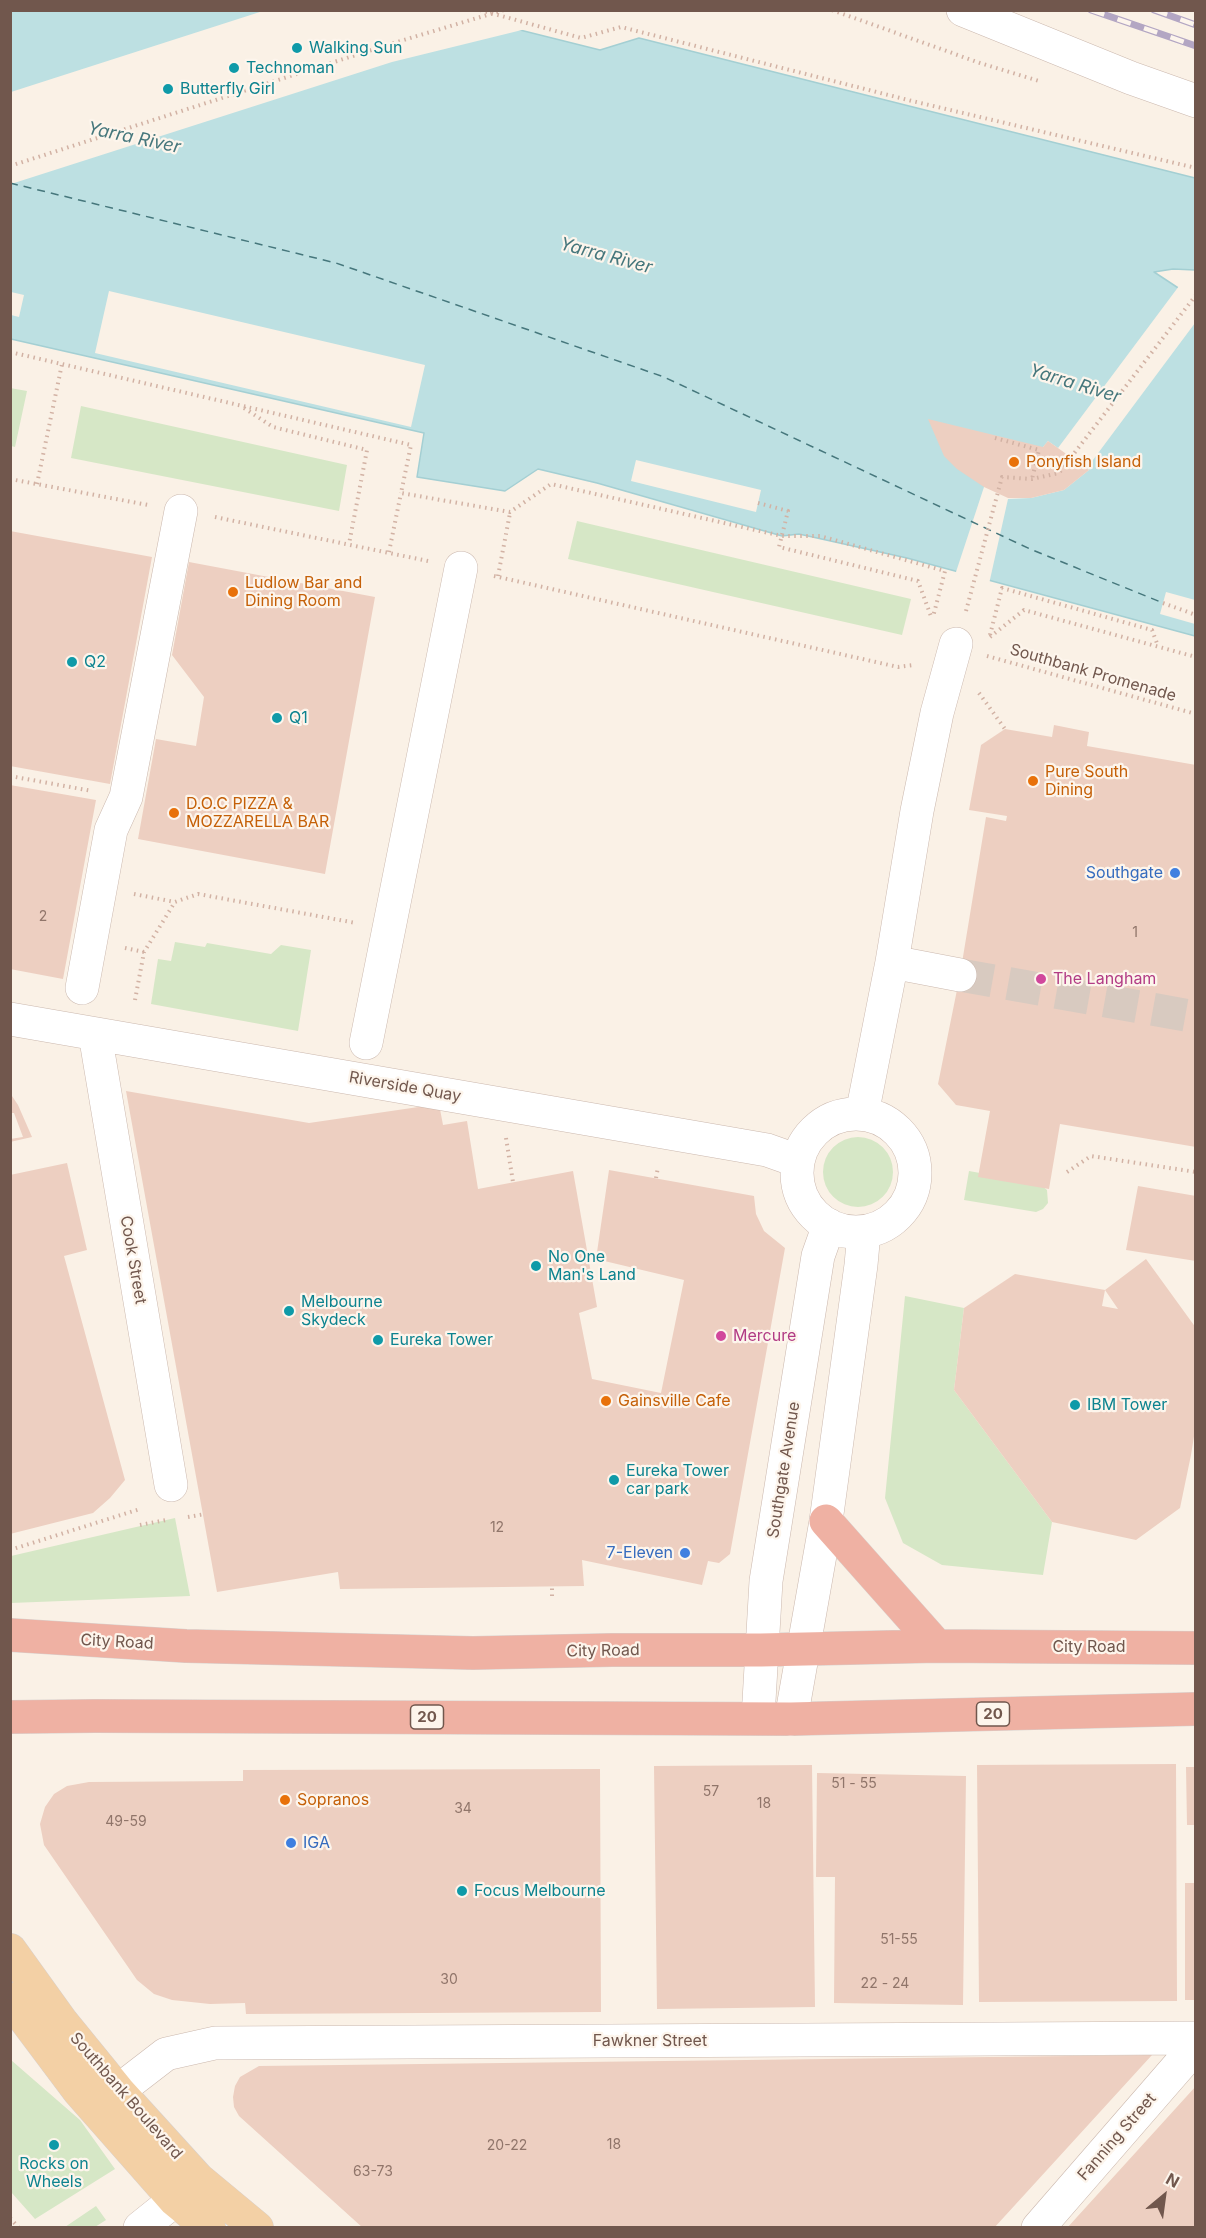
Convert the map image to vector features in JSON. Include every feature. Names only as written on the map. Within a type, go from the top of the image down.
[{"type":"highway","points":[[826,1521],[937,1646]]},
{"type":"highway","name":"City Road","points":[[10,1635],[186,1646],[473,1653],[937,1646],[1196,1648]]},
{"type":"highway","name":"20","points":[[10,1717],[791,1719],[1196,1709]]},
{"type":"main road","name":"Southbank Boulevard","points":[[10,1950],[62,2021],[118,2091],[187,2189],[209,2228]]},
{"type":"main road","name":"Southbank Boulevard","points":[[10,1999],[78,2091],[187,2189],[257,2228]]},
{"type":"street","points":[[963,10],[1131,78],[1196,101]]},
{"type":"street","points":[[82,988],[111,830],[126,797],[181,511]]},
{"type":"street","points":[[366,1043],[461,568]]},
{"type":"street","points":[[862,1114],[937,713],[970,649]]},
{"type":"street","points":[[892,962],[960,975]]},
{"type":"street","name":"Riverside Quay","points":[[10,1019],[768,1150],[798,1161]]},
{"type":"street","name":"Cook Street","points":[[95,1034],[171,1485]]},
{"type":"street","points":[[862,1114],[878,1118],[891,1125],[902,1136],[910,1150],[915,1167],[914,1186],[907,1203],[895,1218],[881,1227],[864,1232],[846,1231],[829,1225],[814,1214],[803,1198],[798,1180],[798,1161],[804,1145],[814,1131],[829,1120],[844,1115],[862,1114]]},
{"type":"street","name":"Southgate Avenue","points":[[758,1718],[766,1581],[818,1256],[829,1225]]},
{"type":"street","points":[[791,1719],[826,1521],[864,1232]]},
{"type":"street","points":[[797,1391],[843,1398]]},
{"type":"street","points":[[787,1459],[833,1466]]},
{"type":"street","name":"Fawkner Street","points":[[118,2091],[166,2054],[215,2043],[1196,2038]]},
{"type":"street","name":"Fanning Street","points":[[1038,2228],[1196,2046]]},
{"type":"street","points":[[140,2228],[187,2189]]},
{"type":"path","points":[[480,10],[581,38],[621,27],[912,101],[1196,168]]},
{"type":"path","points":[[10,166],[504,10]]},
{"type":"path","points":[[832,10],[980,63],[1048,84]]},
{"type":"path","points":[[970,649],[1002,477],[1032,479],[1059,473],[1196,295]]},
{"type":"path","points":[[10,352],[411,445],[389,552]]},
{"type":"path","points":[[37,484],[62,364]]},
{"type":"path","points":[[240,406],[273,427],[367,450],[349,544]]},
{"type":"path","points":[[995,438],[1039,450],[1032,479]]},
{"type":"path","points":[[401,493],[510,512],[551,484],[782,536],[820,536],[945,571],[938,601]]},
{"type":"path","points":[[758,503],[788,511],[779,547],[918,581],[932,619]]},
{"type":"path","points":[[498,577],[510,512]]},
{"type":"path","points":[[990,637],[1002,588],[1152,630],[1159,646]]},
{"type":"path","points":[[1163,603],[1196,615]]},
{"type":"path","points":[[970,649],[990,637],[1024,610],[1196,657]]},
{"type":"path","name":"Southbank Promenade","points":[[970,649],[1196,714]]},
{"type":"path","points":[[10,776],[126,797]]},
{"type":"path","points":[[101,889],[175,902],[198,894],[390,929]]},
{"type":"path","points":[[135,1000],[144,952],[175,902]]},
{"type":"path","points":[[124,948],[144,952]]},
{"type":"path","points":[[506,1137],[513,1182]]},
{"type":"path","points":[[1067,1172],[1091,1156],[1196,1172]]},
{"type":"path","points":[[656,1178],[658,1167]]},
{"type":"path","points":[[10,1550],[140,1509]]},
{"type":"path","points":[[552,1588],[552,1596]]},
{"type":"path","points":[[10,2218],[19,2228]]},
{"type":"green space","points":[[10,388],[27,391],[15,447],[11,446]]},
{"type":"green space","points":[[81,406],[347,465],[339,511],[71,458]]},
{"type":"green space","points":[[577,521],[911,599],[902,635],[568,559]]},
{"type":"green space","points":[[175,942],[205,947],[207,943],[271,954],[281,945],[311,950],[298,1031],[151,1004],[158,959],[171,961]]},
{"type":"green space","points":[[858,1137],[871,1140],[883,1147],[890,1159],[893,1172],[890,1185],[883,1197],[871,1204],[858,1207],[845,1204],[833,1197],[826,1185],[823,1172],[826,1159],[833,1147],[845,1140]]},
{"type":"green space","points":[[969,1171],[1040,1184],[1047,1190],[1048,1203],[1036,1212],[964,1200]]},
{"type":"green space","points":[[905,1296],[964,1308],[954,1390],[1052,1522],[1043,1575],[942,1565],[903,1543],[885,1498]]},
{"type":"green space","points":[[175,1518],[190,1596],[11,1603],[11,1556]]},
{"type":"green space","name":"Rocks on Wheels","points":[[11,2060],[80,2120],[115,2169],[35,2219],[11,2192]]},
{"type":"green space","points":[[96,2206],[106,2220],[95,2227],[65,2227]]},
{"type":"water","name":"Yarra River","points":[[440,10],[600,50],[639,38],[1195,178],[1195,270],[1173,269],[1154,272],[1195,299],[1195,636],[907,558],[799,534],[782,536],[597,483],[538,469],[505,491],[417,477],[424,433],[11,339],[11,11]]},
{"type":"pier","points":[[452,10],[526,29],[392,62],[11,184],[11,92],[263,11]]},
{"type":"pier","points":[[1179,286],[1196,295],[1195,323],[1087,468],[1089,470],[1064,490],[1031,498],[1008,499],[989,584],[955,575],[984,487],[993,448],[1043,447],[1048,441],[1058,448]]},
{"type":"pier","points":[[109,291],[425,365],[411,427],[95,353]]},
{"type":"pier","points":[[11,292],[24,295],[19,317],[11,315]]},
{"type":"pier","points":[[636,460],[761,490],[756,512],[631,481]]},
{"type":"pier","points":[[1166,592],[1195,600],[1195,624],[1160,614]]},
{"type":"building","name":"Ponyfish Island","points":[[928,419],[1043,447],[1048,441],[1089,470],[1064,490],[1031,498],[1008,498],[984,487],[957,469],[944,456]]},
{"type":"building","name":"Q2","points":[[10,531],[152,557],[110,784],[10,766]]},
{"type":"building","name":"Q1","points":[[189,562],[375,597],[325,874],[138,839],[156,739],[196,746],[204,697],[172,655]]},
{"type":"building","name":"The Langham","points":[[1054,725],[1089,732],[1087,746],[1196,765],[1196,1147],[1060,1124],[1049,1189],[978,1177],[990,1111],[956,1105],[938,1084],[960,975],[986,817],[1006,821],[1007,816],[969,810],[981,745],[1005,729],[1052,737]]},
{"type":"building","points":[[10,785],[96,800],[63,979],[10,969]]},
{"type":"building","name":"Eureka Tower","points":[[126,1091],[309,1123],[439,1104],[443,1125],[467,1121],[478,1189],[573,1171],[597,1307],[579,1313],[592,1379],[661,1393],[684,1280],[596,1259],[609,1170],[754,1196],[756,1214],[764,1231],[785,1248],[730,1554],[719,1563],[708,1561],[702,1585],[582,1560],[584,1586],[340,1589],[338,1572],[217,1592]]},
{"type":"building","points":[[10,1093],[32,1137],[10,1142],[10,1139],[23,1137],[14,1113],[10,1113]]},
{"type":"building","points":[[67,1163],[87,1250],[64,1256],[125,1480],[93,1513],[10,1534],[10,1175]]},
{"type":"building","points":[[1138,1186],[1196,1196],[1196,1261],[1126,1250]]},
{"type":"building","name":"IBM Tower","points":[[1146,1259],[1196,1328],[1196,1424],[1180,1508],[1136,1540],[1052,1522],[954,1390],[964,1308],[1015,1274],[1105,1290]],"holes":[[[1105,1290],[1118,1309],[1102,1306]]]},
{"type":"building","points":[[1176,1764],[1177,2001],[979,2002],[977,1765]]},
{"type":"building","points":[[812,1765],[815,2007],[657,2009],[654,1766]]},
{"type":"building","points":[[1186,1767],[1196,1767],[1196,1825],[1187,1825]]},
{"type":"building","points":[[600,1769],[601,2012],[246,2014],[245,2003],[210,2004],[172,2000],[154,1994],[137,1980],[44,1845],[40,1824],[45,1807],[54,1794],[67,1786],[89,1782],[243,1781],[243,1770]]},
{"type":"building","points":[[817,1773],[966,1776],[963,2005],[834,2003],[835,1877],[816,1877]]},
{"type":"building","points":[[1185,1883],[1196,1883],[1196,2000],[1185,2000]]},
{"type":"building","points":[[1152,2055],[994,2228],[363,2228],[239,2116],[234,2107],[233,2097],[240,2077],[259,2066]]},
{"type":"building","points":[[1196,2086],[1196,2228],[1067,2228]]},
{"type":"ferry route","points":[[10,183],[336,263],[664,377],[1030,549],[1163,603]]},
{"type":"tunnel","points":[[960,975],[1196,1017]]},
{"type":"railway","points":[[1091,10],[1196,46]]},
{"type":"railway","points":[[1154,10],[1196,25]]},
{"type":"place","name":"Walking Sun","points":[[297,48]]},
{"type":"place","name":"Technoman","points":[[234,68]]},
{"type":"place","name":"Butterfly Girl","points":[[168,89]]},
{"type":"place","name":"Ponyfish Island","points":[[1014,462]]},
{"type":"place","name":"Ludlow Bar and Dining Room","points":[[233,592]]},
{"type":"place","name":"Q2","points":[[72,662]]},
{"type":"place","name":"Q1","points":[[277,718]]},
{"type":"place","name":"Pure South Dining","points":[[1033,781]]},
{"type":"place","name":"D.O.C PIZZA & MOZZARELLA BAR","points":[[174,813]]},
{"type":"place","name":"Southgate","points":[[1175,873]]},
{"type":"place","name":"The Langham","points":[[1041,979]]},
{"type":"place","name":"No One Man's Land","points":[[536,1266]]},
{"type":"place","name":"Melbourne Skydeck","points":[[289,1311]]},
{"type":"place","name":"Mercure","points":[[721,1336]]},
{"type":"place","name":"Eureka Tower","points":[[378,1340]]},
{"type":"place","name":"Gainsville Cafe","points":[[606,1401]]},
{"type":"place","name":"IBM Tower","points":[[1075,1405]]},
{"type":"place","name":"Eureka Tower car park","points":[[614,1480]]},
{"type":"place","name":"7-Eleven","points":[[685,1553]]},
{"type":"place","name":"Sopranos","points":[[285,1800]]},
{"type":"place","name":"IGA","points":[[291,1843]]},
{"type":"place","name":"Focus Melbourne","points":[[462,1891]]},
{"type":"place","name":"Rocks on Wheels","points":[[54,2145]]}]
